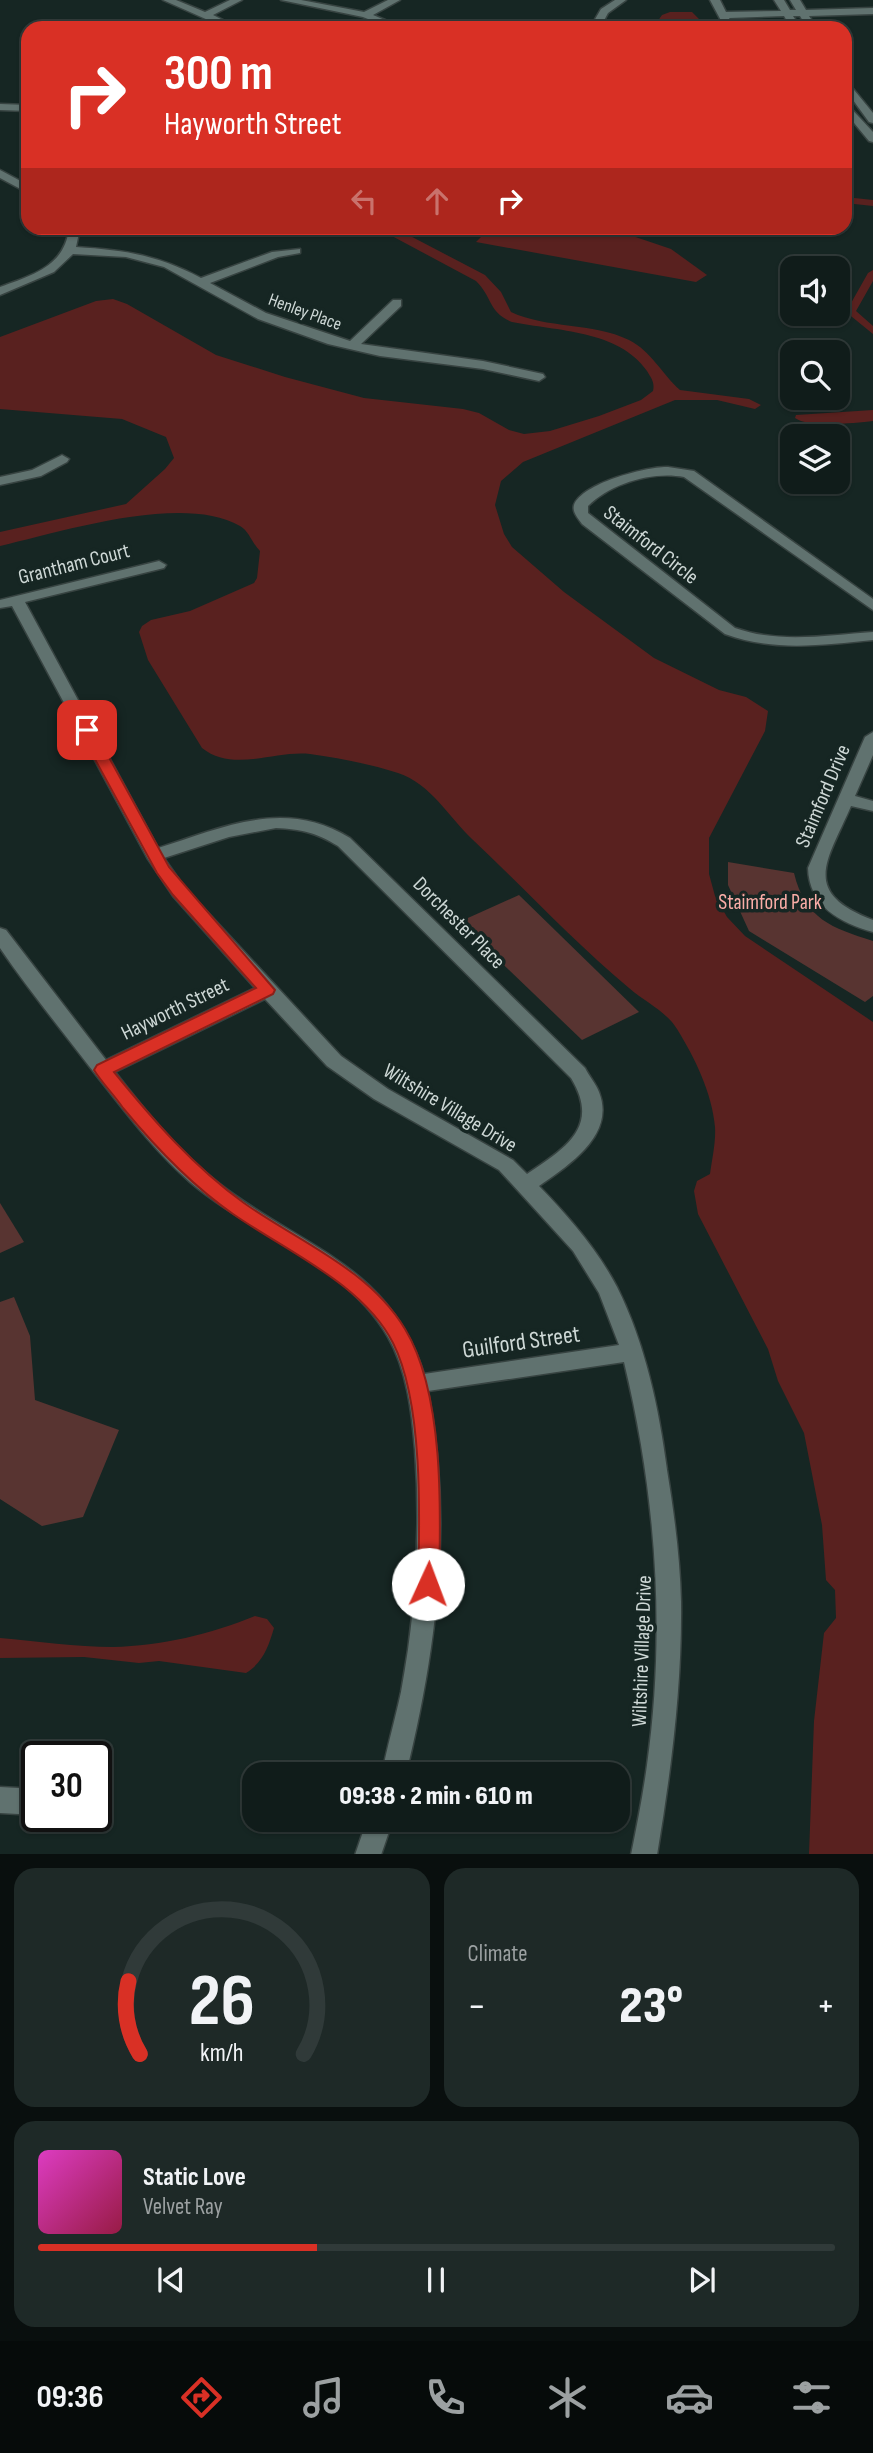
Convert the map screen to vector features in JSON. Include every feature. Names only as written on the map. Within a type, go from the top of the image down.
[{"type":"street","points":[[168,0],[216,21]]},
{"type":"street","points":[[204,16],[237,0]]},
{"type":"street","points":[[286,0],[365,15],[381,21]]},
{"type":"street","points":[[365,15],[395,0]]},
{"type":"street","points":[[715,0],[726,21],[873,11]]},
{"type":"street","points":[[779,0],[791,21]]},
{"type":"street","points":[[794,0],[808,21]]},
{"type":"street","points":[[599,21],[604,11],[616,1]]},
{"type":"street","points":[[852,92],[873,120]]},
{"type":"street","points":[[0,107],[21,108]]},
{"type":"street","points":[[852,114],[873,139]]},
{"type":"street","points":[[0,173],[21,186]]},
{"type":"street","points":[[0,291],[47,271],[70,250],[74,235]]},
{"type":"street","name":"Henley Place","points":[[70,250],[126,254],[155,260],[180,270],[273,321],[352,346],[408,357],[483,365],[539,377]]},
{"type":"street","points":[[201,282],[276,254],[296,251]]},
{"type":"street","points":[[352,346],[397,303]]},
{"type":"street","points":[[0,481],[36,473],[62,459]]},
{"type":"street","name":"Staimford Circle","points":[[873,606],[689,474],[675,471],[653,472],[591,494],[581,505],[581,513],[587,521],[717,623],[737,634],[780,642],[873,636]]},
{"type":"street","name":"Grantham Court","points":[[8,602],[159,565]]},
{"type":"street","name":"Wiltshire Village Drive","points":[[8,602],[154,855],[179,892],[318,1046],[361,1082],[506,1165],[555,1215],[595,1267],[616,1309],[632,1352],[658,1470],[665,1534],[667,1671],[660,1764],[644,1854]]},
{"type":"street","name":"Staimford Drive","points":[[873,737],[816,868],[817,883],[825,898],[839,911],[873,926]]},
{"type":"street","points":[[846,799],[873,806]]},
{"type":"street","name":"Dorchester Place","points":[[154,855],[279,821],[316,826],[344,842],[578,1073],[588,1087],[594,1112],[586,1135],[575,1149],[525,1186]]},
{"type":"street","points":[[0,934],[18,961],[156,1136],[211,1188],[338,1272],[369,1296],[400,1336],[417,1384],[428,1467],[430,1524],[428,1584],[421,1651],[397,1762]]},
{"type":"street","name":"Hayworth Street","points":[[103,1070],[267,990]]},
{"type":"street","name":"Guilford Street","points":[[417,1384],[632,1352]]},
{"type":"street","points":[[0,1800],[21,1801]]},
{"type":"street","points":[[368,1854],[376,1832]]},
{"type":"green space","name":"Staimford Park","points":[[728,862],[794,873],[805,901],[822,919],[873,941],[873,996],[865,1002],[749,931],[728,885]]},
{"type":"green space","points":[[519,895],[639,1012],[582,1040],[459,922]]},
{"type":"green space","points":[[0,1203],[24,1242],[0,1253]]},
{"type":"green space","points":[[14,1297],[30,1336],[35,1400],[119,1430],[83,1517],[42,1526],[0,1499],[0,1302]]},
{"type":"shaded area","points":[[670,12],[692,12],[699,19],[658,21],[662,15]]},
{"type":"shaded area","points":[[390,235],[408,235],[485,275],[501,292],[511,312],[539,321],[600,330],[629,340],[644,350],[680,390],[749,399],[761,405],[755,409],[717,400],[675,400],[523,462],[501,481],[495,505],[504,534],[512,547],[564,592],[654,658],[719,690],[746,697],[768,711],[765,731],[709,838],[709,874],[715,896],[727,917],[745,936],[873,1022],[873,1854],[809,1854],[814,1721],[824,1633],[836,1618],[835,1590],[826,1580],[822,1525],[804,1433],[778,1381],[768,1349],[698,1214],[694,1191],[697,1181],[710,1174],[715,1127],[702,1076],[677,1029],[661,1012],[589,952],[472,839],[430,793],[410,778],[366,764],[310,754],[241,760],[214,755],[202,748],[148,660],[139,632],[142,626],[151,620],[190,611],[254,583],[260,551],[243,528],[216,517],[187,513],[155,514],[88,525],[0,546],[0,532],[126,504],[174,458],[166,437],[122,419],[0,409],[0,337],[96,301],[113,299],[127,304],[216,355],[285,377],[364,398],[463,409],[479,413],[509,430],[524,434],[550,431],[599,416],[641,400],[653,391],[653,383],[647,371],[635,357],[620,347],[586,335],[512,322],[499,314],[476,281]]},
{"type":"shaded area","points":[[483,235],[630,235],[671,249],[707,275],[696,282],[476,242]]},
{"type":"shaded area","points":[[873,410],[873,421],[821,424],[802,421],[795,418],[796,415]]},
{"type":"shaded area","points":[[255,1616],[267,1619],[274,1628],[264,1654],[246,1673],[159,1661],[139,1663],[84,1657],[0,1658],[0,1638],[85,1646],[131,1646],[186,1638]]},
{"type":"waterway","points":[[852,201],[873,203]]},
{"type":"waterway","points":[[873,273],[851,312],[873,331]]},
{"type":"route","points":[[87,730],[163,869],[179,892],[267,990],[103,1070],[156,1136],[182,1163],[238,1208],[359,1287],[386,1315],[400,1336],[410,1359],[422,1412],[430,1524],[428,1584]]}]
